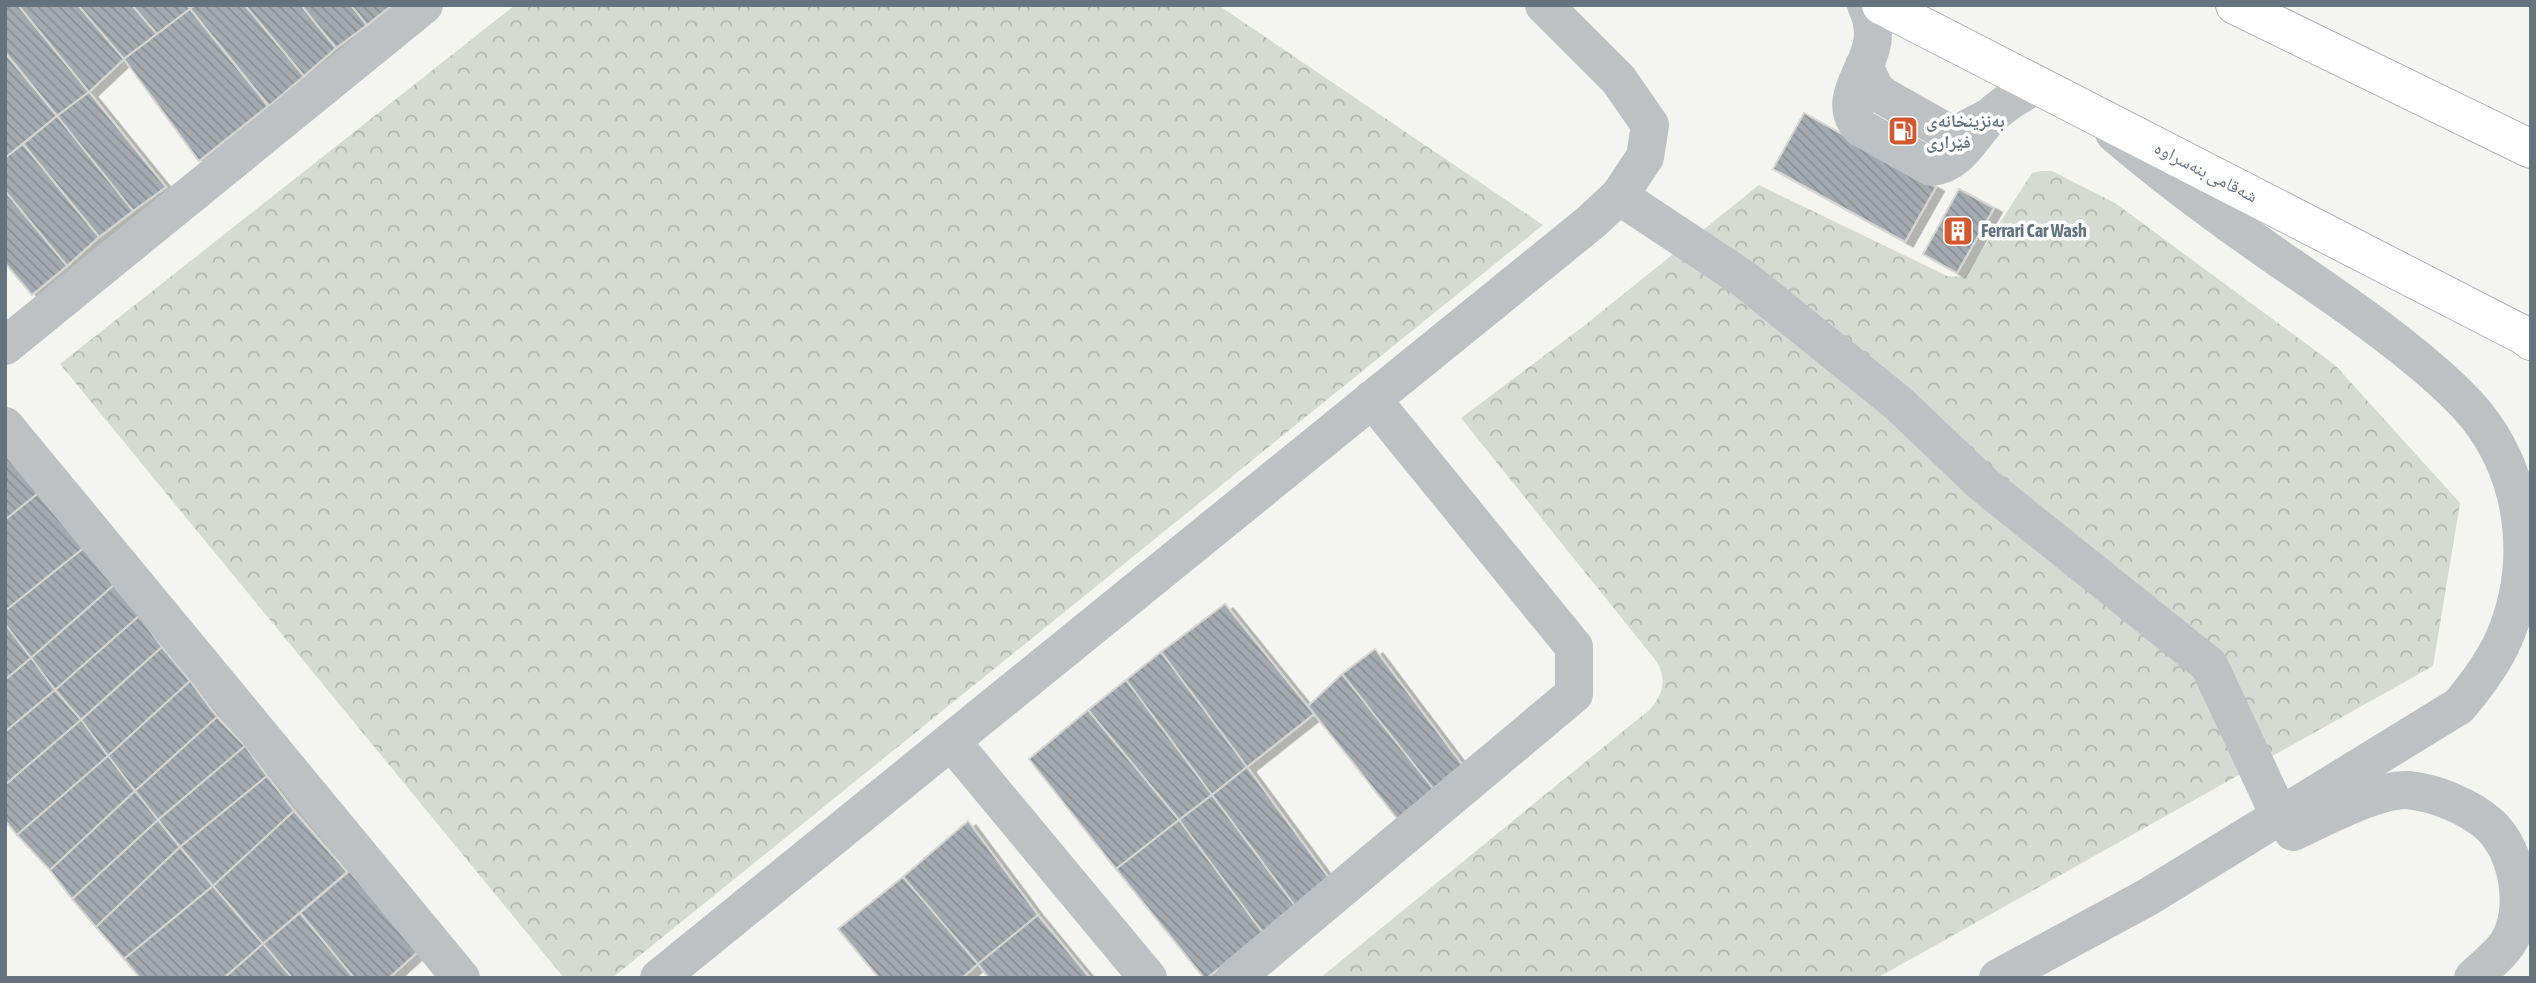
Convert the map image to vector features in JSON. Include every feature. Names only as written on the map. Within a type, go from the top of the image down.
[{"type":"main road","name":"شەقامی بنەسراوە","points":[[1881,5],[2529,339]]},
{"type":"main road","points":[[2235,5],[2531,149]]},
{"type":"street","points":[[5,346],[424,5]]},
{"type":"street","points":[[659,978],[1591,222],[1619,196],[1646,157],[1650,125],[1619,80],[1544,5]]},
{"type":"street","points":[[1866,5],[1873,29],[1871,48],[1850,104],[1852,119],[1861,128],[1931,167],[1943,166],[1956,157],[1991,116],[2036,85]]},
{"type":"street","points":[[1998,978],[2148,897],[2459,706],[2479,681],[2502,643],[2520,591],[2525,548],[2521,509],[2505,461],[2477,415],[2440,377],[2374,323],[2175,185],[2091,113]]},
{"type":"street","points":[[2466,117],[2531,139]]},
{"type":"street","points":[[1619,196],[1744,279],[1898,403],[1983,484],[2209,665],[2280,817]]},
{"type":"street","points":[[1235,978],[1574,694],[1574,647],[1372,399]]},
{"type":"street","points":[[5,426],[446,972]]},
{"type":"street","points":[[951,741],[1148,978]]},
{"type":"street","points":[[2148,897],[2372,797],[2405,790],[2434,795],[2456,804],[2491,826],[2508,853],[2519,889],[2518,916],[2507,943],[2473,978]]},
{"type":"green space","points":[[515,5],[1218,5],[1543,225],[612,978],[564,978],[60,364]]},
{"type":"green space","points":[[2052,171],[2115,203],[2335,365],[2460,503],[2433,666],[1877,978],[1320,978],[1645,714],[1660,695],[1663,679],[1657,662],[1461,418],[1585,325],[1759,185],[1947,276],[1965,277],[2032,173]]},
{"type":"building","points":[[5,5],[18,5],[89,92],[57,116],[5,52]]},
{"type":"building","points":[[18,5],[78,5],[124,59],[89,92]]},
{"type":"building","points":[[78,5],[132,5],[157,34],[124,59]]},
{"type":"building","points":[[132,5],[187,5],[190,9],[157,34]]},
{"type":"building","points":[[194,5],[245,5],[304,76],[269,106],[190,9]]},
{"type":"building","points":[[245,5],[301,5],[336,48],[304,76]]},
{"type":"building","points":[[301,5],[351,5],[367,25],[336,48]]},
{"type":"building","points":[[351,5],[392,5],[367,25]]},
{"type":"building","points":[[190,9],[268,106],[199,161],[124,59]]},
{"type":"building","points":[[5,53],[57,116],[5,158]]},
{"type":"building","points":[[89,92],[166,187],[133,211],[57,116]]},
{"type":"building","points":[[1804,113],[1936,187],[1905,242],[1773,169]]},
{"type":"building","points":[[57,116],[133,211],[99,237],[23,144]]},
{"type":"building","points":[[23,144],[99,237],[67,266],[5,191],[5,158]]},
{"type":"building","name":"Ferrari Car Wash","points":[[1959,189],[1994,208],[1957,273],[1923,254]]},
{"type":"building","points":[[5,191],[67,266],[32,295],[5,263]]},
{"type":"building","points":[[5,448],[41,491],[5,520]]},
{"type":"building","points":[[41,491],[85,547],[5,611],[5,520]]},
{"type":"building","points":[[85,547],[114,585],[31,658],[5,624],[5,611]]},
{"type":"building","points":[[114,585],[139,616],[55,690],[31,658]]},
{"type":"building","points":[[1225,604],[1314,714],[1247,767],[1161,652]]},
{"type":"building","points":[[139,616],[162,647],[81,720],[55,690]]},
{"type":"building","points":[[5,624],[31,658],[5,680]]},
{"type":"building","points":[[162,647],[190,681],[108,756],[81,720]]},
{"type":"building","points":[[1375,649],[1467,771],[1439,796],[1342,674]]},
{"type":"building","points":[[1161,652],[1247,767],[1212,795],[1126,680]]},
{"type":"building","points":[[31,658],[55,690],[5,732],[5,680]]},
{"type":"building","points":[[1342,674],[1439,796],[1403,826],[1308,706]]},
{"type":"building","points":[[1126,680],[1212,795],[1179,820],[1088,710]]},
{"type":"building","points":[[190,681],[217,717],[135,791],[108,756]]},
{"type":"building","points":[[55,690],[81,720],[5,785],[5,732]]},
{"type":"building","points":[[1088,710],[1179,820],[1116,869],[1029,759]]},
{"type":"building","points":[[217,717],[245,746],[158,820],[135,791]]},
{"type":"building","points":[[81,720],[108,756],[17,835],[5,820],[5,785]]},
{"type":"building","points":[[245,746],[267,776],[180,847],[158,820]]},
{"type":"building","points":[[108,756],[135,791],[50,870],[17,835]]},
{"type":"building","points":[[1247,767],[1331,881],[1295,906],[1212,795]]},
{"type":"building","points":[[267,776],[294,811],[213,886],[180,847]]},
{"type":"building","points":[[135,791],[158,820],[72,899],[50,870]]},
{"type":"building","points":[[1212,795],[1295,906],[1263,933],[1179,820]]},
{"type":"building","points":[[294,811],[347,872],[263,944],[213,886]]},
{"type":"building","points":[[158,820],[180,847],[96,927],[72,899]]},
{"type":"building","points":[[1179,820],[1263,933],[1207,978],[1204,978],[1116,869]]},
{"type":"building","points":[[968,821],[1038,915],[978,964],[945,931],[903,877]]},
{"type":"building","points":[[180,847],[213,886],[124,959],[96,927]]},
{"type":"building","points":[[353,868],[422,948],[389,978],[354,978],[300,913]]},
{"type":"building","points":[[903,877],[978,964],[962,978],[879,978],[838,929]]},
{"type":"building","points":[[213,886],[263,944],[224,978],[140,978],[124,959]]},
{"type":"building","points":[[300,913],[354,978],[292,978],[263,944]]},
{"type":"building","points":[[1038,915],[1090,978],[989,978],[978,964]]},
{"type":"building","points":[[263,944],[292,978],[224,978]]},
{"type":"place","name":"بەنزینخانەی فێراری","points":[[1903,131]]},
{"type":"place","name":"Ferrari Car Wash","points":[[1958,231]]}]
